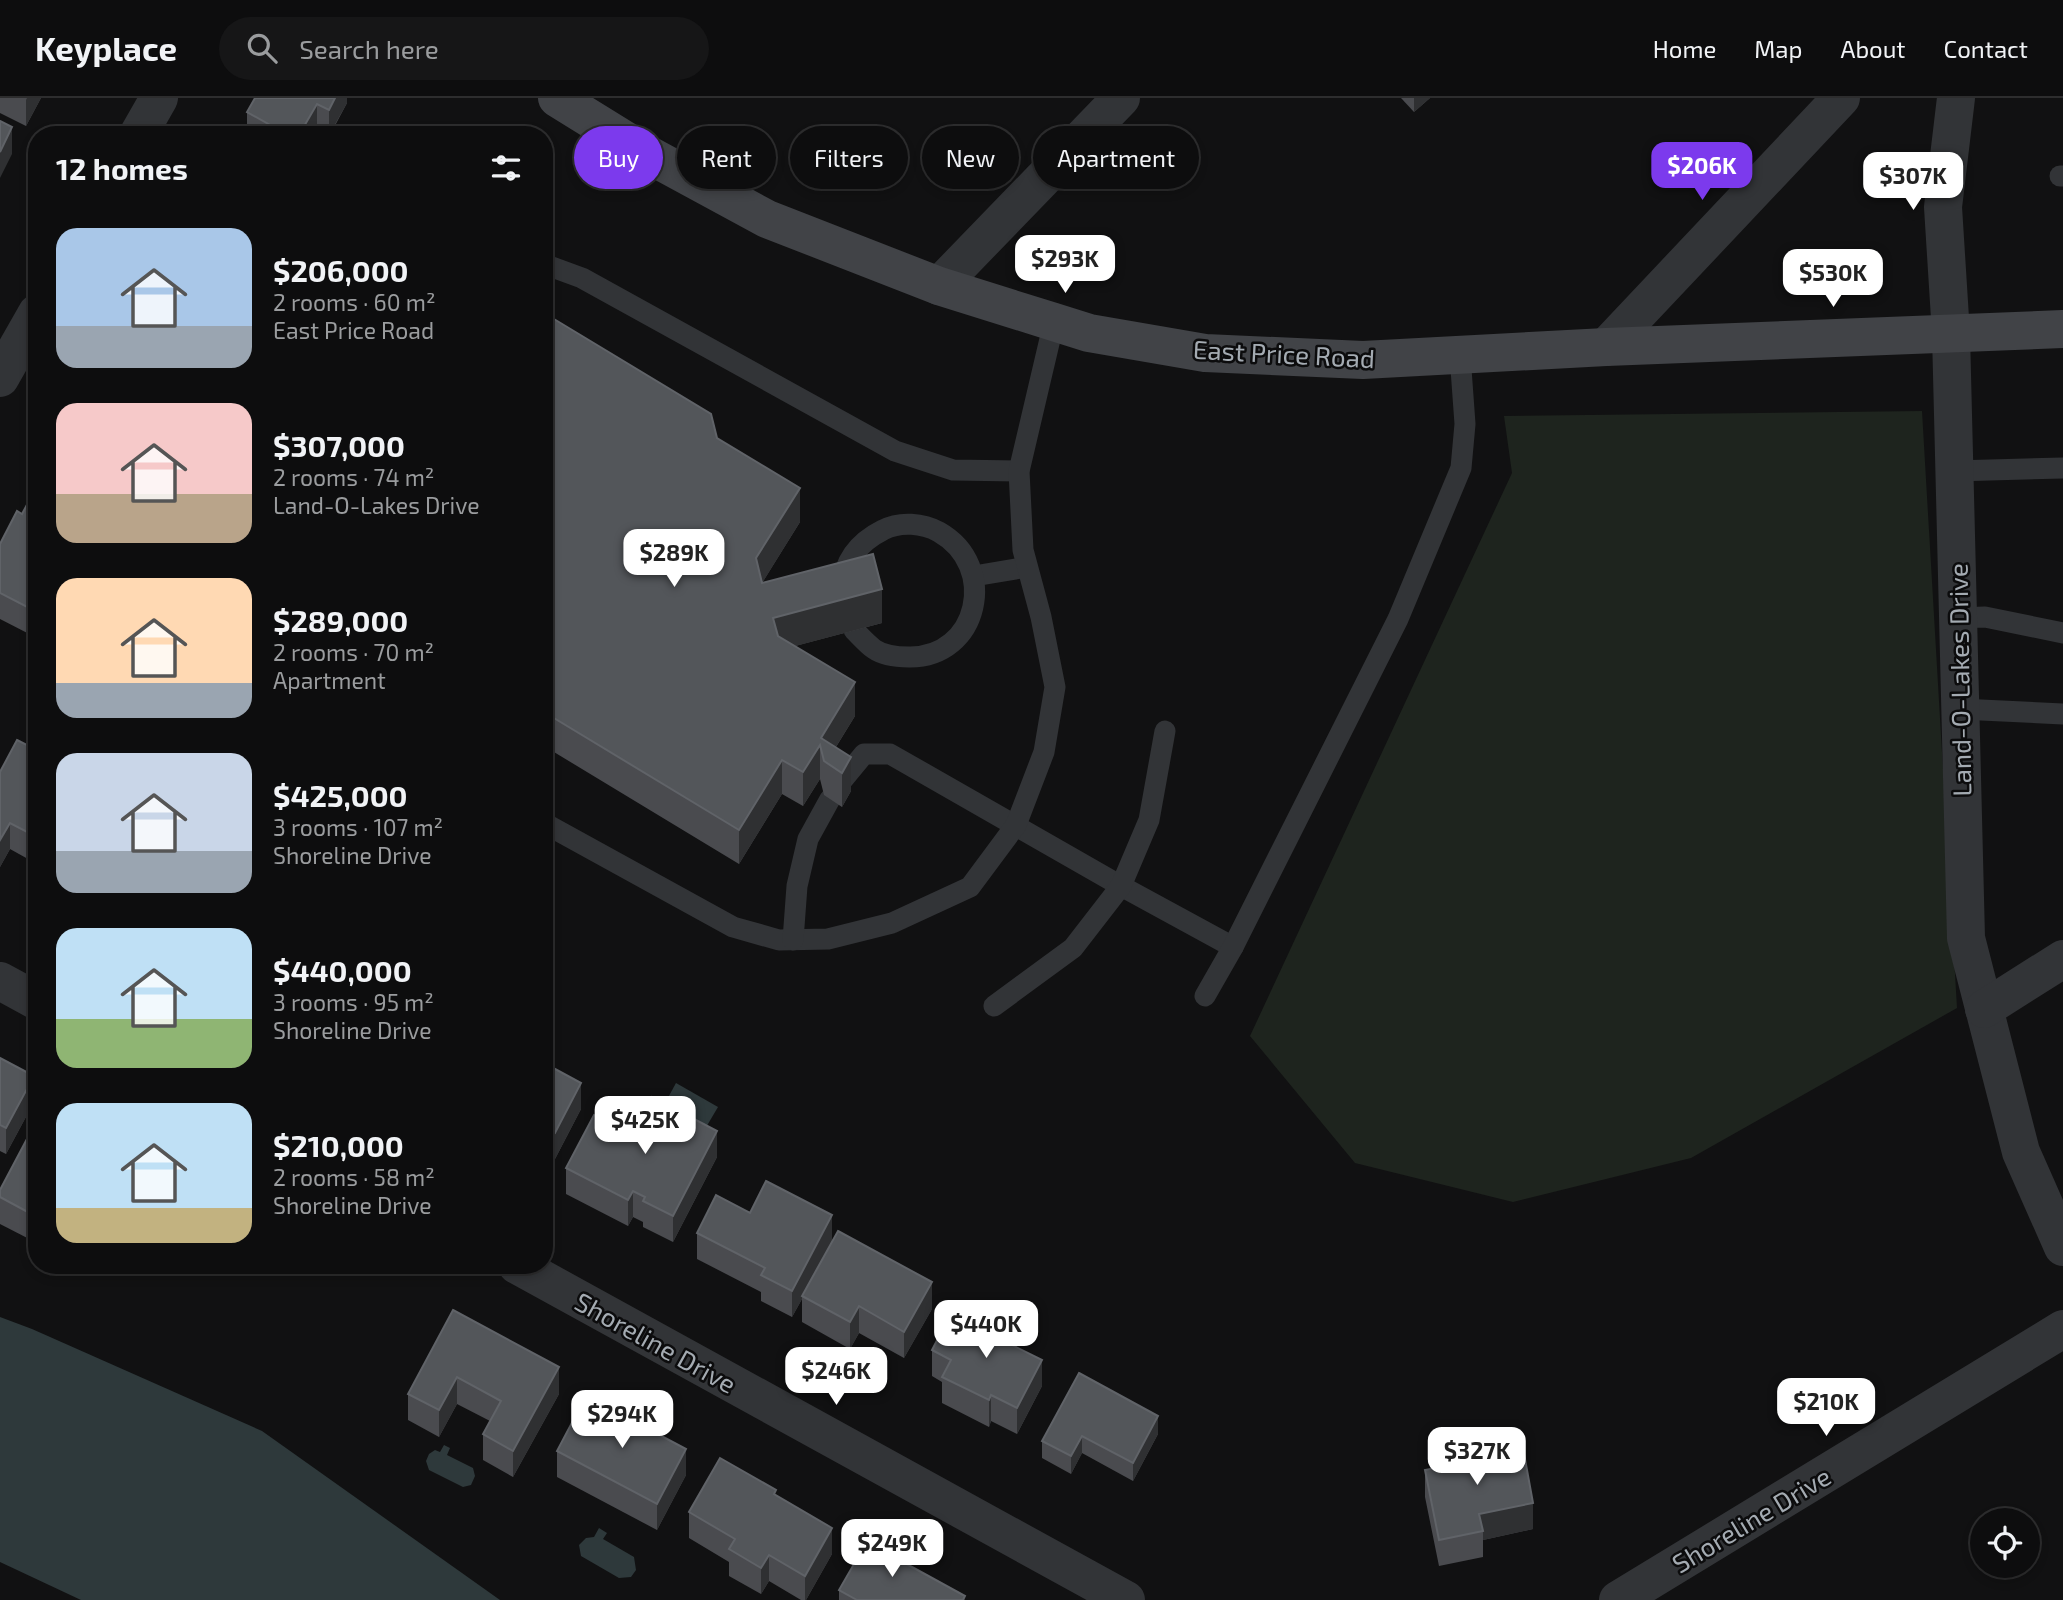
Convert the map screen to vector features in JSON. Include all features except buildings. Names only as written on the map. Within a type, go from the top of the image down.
[{"type":"main road","name":"East Price Road","points":[[557,98],[649,156],[767,219],[939,286],[1054,323],[1088,333],[1205,353],[1363,360],[1606,347],[2063,329]]},
{"type":"street","points":[[143,126],[159,98]]},
{"type":"street","points":[[939,286],[1121,98]]},
{"type":"street","points":[[1606,347],[1841,98]]},
{"type":"street","name":"Land-O-Lakes Drive","points":[[1956,98],[1943,207],[1951,334],[1966,938],[2021,1152],[2063,1247]]},
{"type":"street","points":[[0,378],[28,329]]},
{"type":"street","points":[[1984,1009],[2063,959]]},
{"type":"street","points":[[0,981],[28,996]]},
{"type":"street","name":"Shoreline Drive","points":[[533,1274],[1126,1600]]},
{"type":"street","name":"Shoreline Drive","points":[[1618,1600],[2063,1329]]},
{"type":"lane","points":[[553,267],[582,278],[895,452],[953,470],[1019,471]]},
{"type":"lane","points":[[553,828],[733,927],[779,940],[828,939],[892,923],[970,887],[1016,825],[1044,751],[1055,687],[1023,550],[1019,471],[1054,323]]},
{"type":"lane","points":[[1205,996],[1233,947],[1398,619],[1461,468],[1465,424],[1460,355]]},
{"type":"lane","points":[[1954,471],[2063,468]]},
{"type":"lane","points":[[841,596],[843,573],[853,553],[868,538],[888,527],[910,524],[932,528],[951,539],[965,555],[974,576],[976,598],[970,620],[957,638],[939,651],[918,657],[896,657],[875,650],[854,630]]},
{"type":"lane","points":[[974,576],[1027,566]]},
{"type":"lane","points":[[1958,618],[1985,617],[2063,633]]},
{"type":"lane","points":[[1960,709],[2063,714]]},
{"type":"lane","points":[[994,1006],[1073,948],[1121,886],[1149,820],[1165,731]]},
{"type":"lane","points":[[793,940],[797,886],[808,839],[835,791],[864,754],[890,754],[1233,947]]},
{"type":"shaded area","points":[[1922,411],[1957,1008],[1691,1158],[1513,1202],[1355,1163],[1250,1036],[1512,473],[1504,416]]},
{"type":"shaded area","points":[[676,1083],[718,1107],[705,1129],[664,1105]]},
{"type":"shaded area","points":[[0,1317],[262,1431],[500,1600],[81,1600],[0,1562]]},
{"type":"shaded area","points":[[444,1445],[450,1448],[447,1455],[473,1468],[475,1476],[471,1485],[463,1487],[429,1470],[426,1461],[429,1454],[435,1450],[440,1452]]},
{"type":"shaded area","points":[[599,1528],[607,1533],[603,1539],[634,1557],[636,1570],[631,1577],[619,1578],[581,1556],[579,1545],[586,1538],[594,1537]]}]
